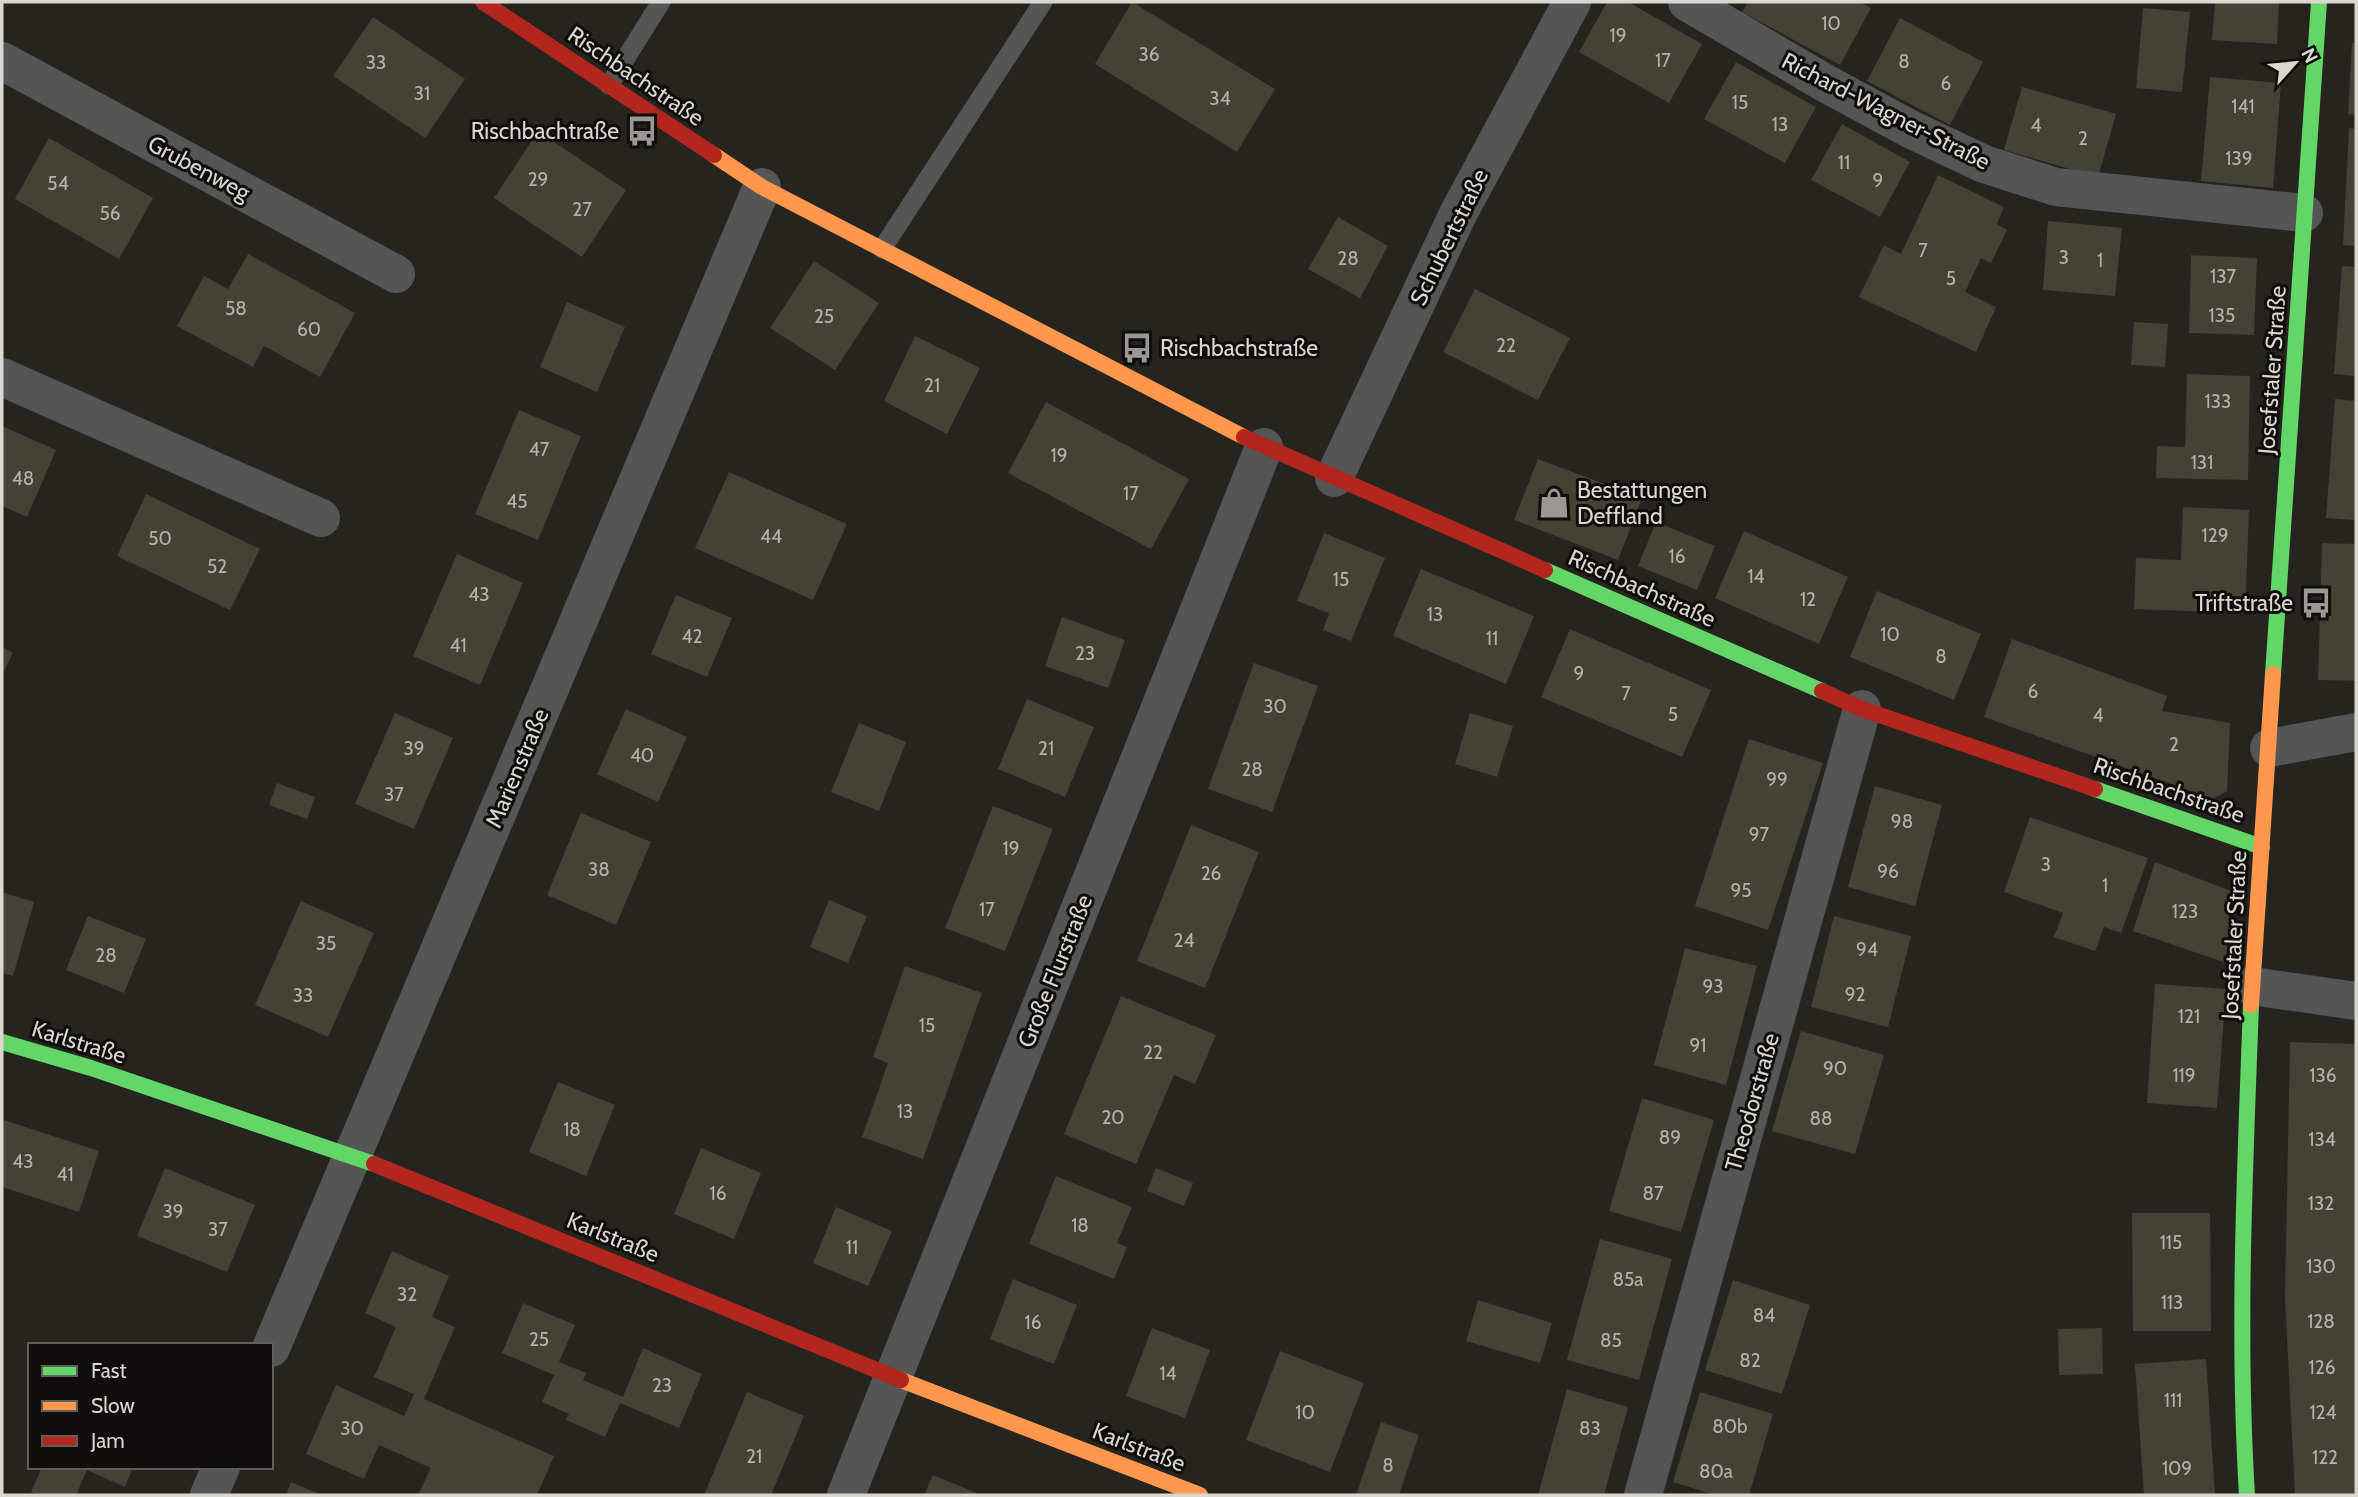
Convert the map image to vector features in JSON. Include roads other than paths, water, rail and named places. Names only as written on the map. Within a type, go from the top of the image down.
[{"type":"street","name":"Rischbachstraße","points":[[483,2],[762,187],[1264,447],[1862,709],[2262,847]]},
{"type":"street","name":"Schubertstraße","points":[[1335,478],[1458,214],[1572,2]]},
{"type":"street","name":"Josefstaler Straße","points":[[2247,1495],[2242,1256],[2252,986],[2319,2]]},
{"type":"street","name":"Richard-Wagner-Straße","points":[[1693,3],[1825,83],[1910,129],[1984,164],[2056,187],[2304,213]]},
{"type":"street","name":"Grubenweg","points":[[2,61],[396,274]]},
{"type":"street","name":"Marienstraße","points":[[273,1343],[762,187]]},
{"type":"street","points":[[2,377],[321,518]]},
{"type":"street","name":"Große Flurstraße","points":[[846,1495],[1264,447]]},
{"type":"street","name":"Theodorstraße","points":[[1643,1495],[1862,709]]},
{"type":"street","points":[[2269,748],[2356,732]]},
{"type":"street","points":[[2252,986],[2356,1001]]},
{"type":"street","name":"Karlstraße","points":[[2,1042],[91,1068],[353,1155],[892,1377],[1200,1495]]},
{"type":"street","points":[[209,1495],[220,1469]]},
{"type":"lane","points":[[609,85],[661,2]]},
{"type":"lane","points":[[882,249],[1043,2]]},
{"type":"place","name":"Rischbachtraße","points":[[642,131]]},
{"type":"place","name":"Rischbachstraße","points":[[1137,348]]},
{"type":"place","name":"Bestattungen Deffland","points":[[1554,503]]},
{"type":"place","name":"Triftstraße","points":[[2316,603]]}]
